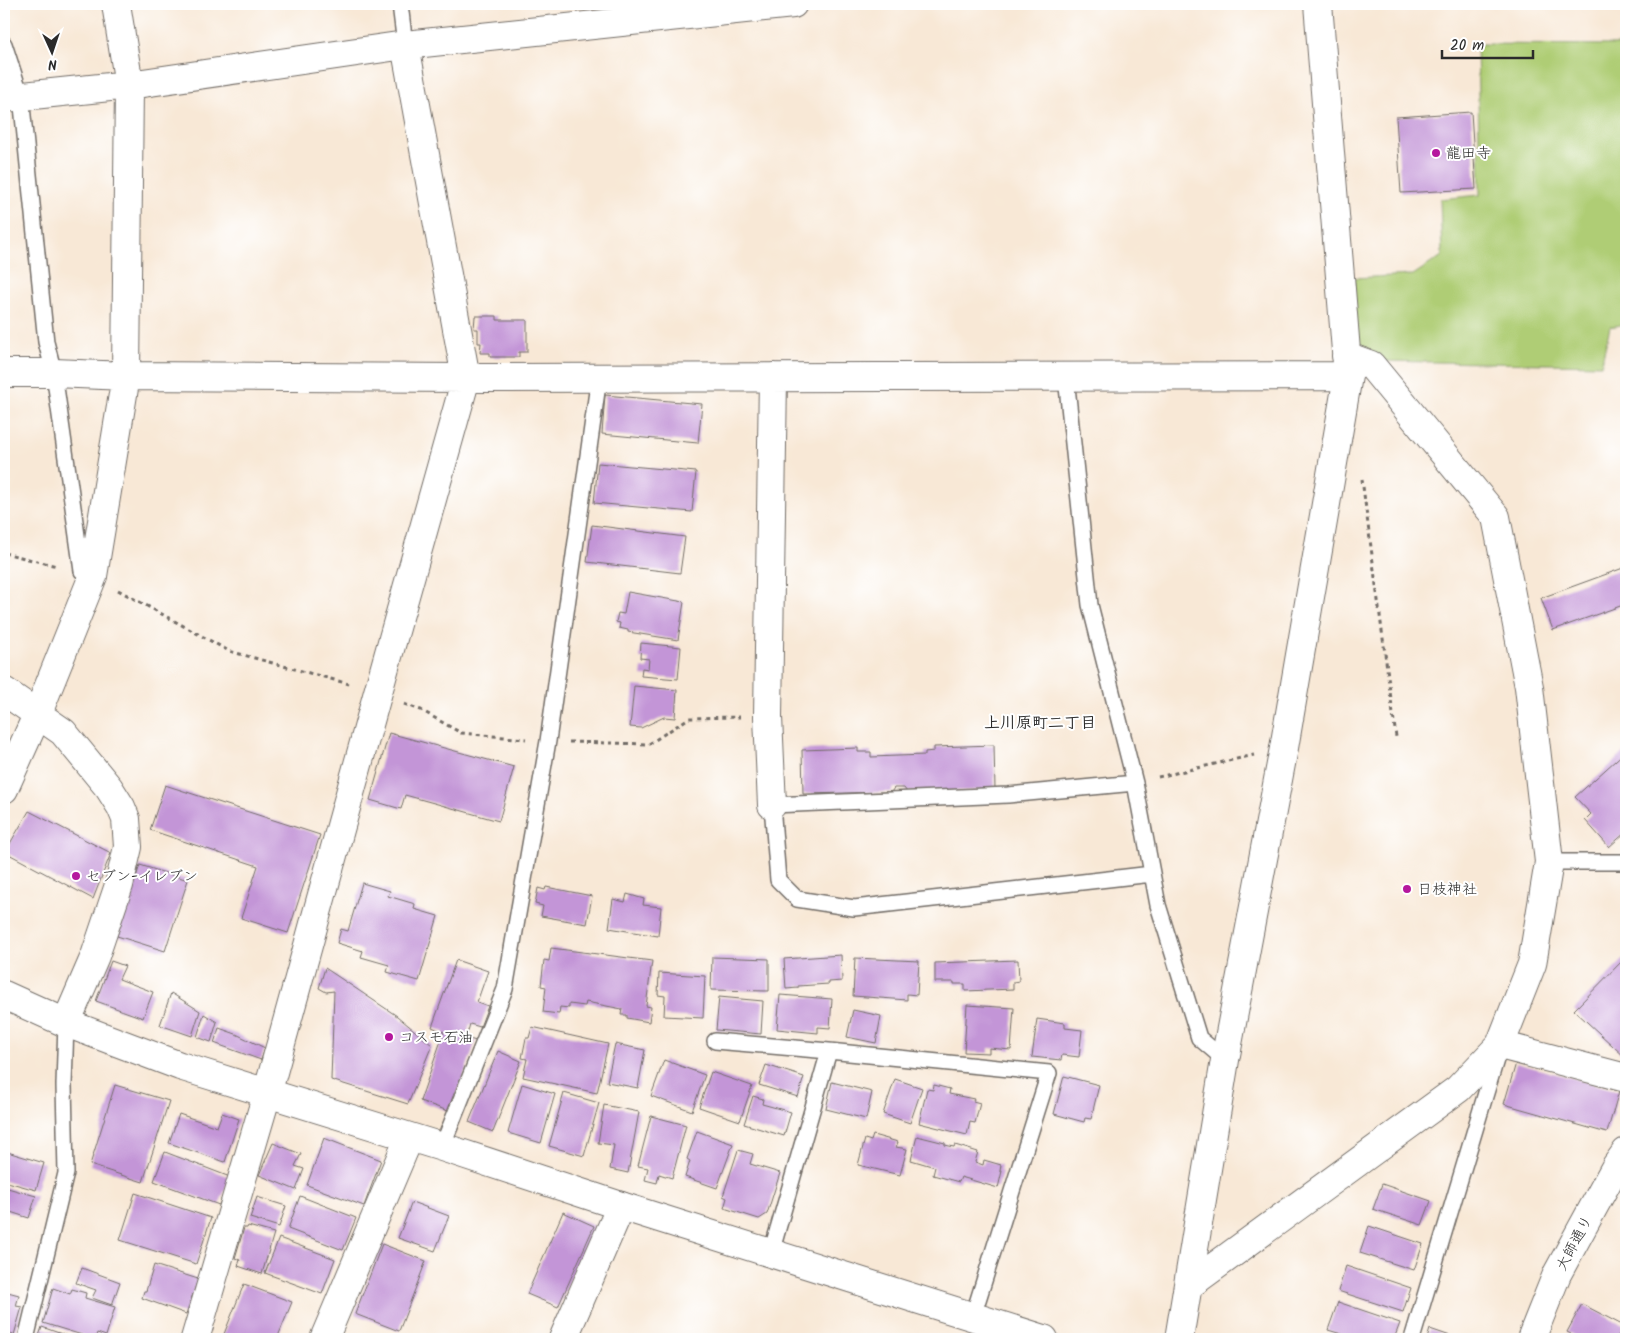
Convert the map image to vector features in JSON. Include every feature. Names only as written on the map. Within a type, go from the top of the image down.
[{"type":"street","points":[[4,789],[38,713],[88,574],[126,376],[129,85],[116,4]]},
{"type":"street","points":[[12,97],[129,85],[405,45],[720,8],[793,4]]},
{"type":"street","points":[[1179,1339],[1225,1060],[1284,748],[1347,366],[1318,4]]},
{"type":"street","points":[[195,1339],[267,1094],[466,378],[405,45]]},
{"type":"street","points":[[4,373],[126,376],[466,378],[1066,377],[1371,365],[1496,518],[1529,687],[1550,862],[1532,964],[1500,1045],[1458,1088],[1188,1286]]},
{"type":"street","points":[[772,805],[768,717],[773,377]]},
{"type":"street","points":[[4,691],[63,732],[110,788],[121,806],[126,819],[128,847],[119,885],[95,956],[66,1023]]},
{"type":"street","points":[[4,995],[66,1023],[180,1066],[442,1147],[622,1206],[1044,1339]]},
{"type":"street","points":[[1500,1045],[1626,1078]]},
{"type":"street","points":[[324,1339],[409,1138]]},
{"type":"street","name":"大師通り","points":[[1531,1339],[1557,1274],[1616,1166],[1626,1152]]},
{"type":"street","points":[[563,1339],[622,1206]]},
{"type":"lane","points":[[400,4],[405,45]]},
{"type":"lane","points":[[4,44],[46,342],[54,373],[88,574]]},
{"type":"lane","points":[[442,1147],[505,989],[548,741],[599,377]]},
{"type":"lane","points":[[1066,377],[1090,605],[1135,783],[1158,905],[1199,1038],[1225,1060]]},
{"type":"lane","points":[[1135,783],[1008,795],[772,805],[778,880],[797,899],[854,908],[1152,874]]},
{"type":"lane","points":[[1550,862],[1626,862]]},
{"type":"lane","points":[[26,1339],[66,1173],[64,1085],[66,1023]]},
{"type":"lane","points":[[715,1041],[1049,1073],[973,1316]]},
{"type":"lane","points":[[1412,1339],[1500,1045]]},
{"type":"lane","points":[[771,1252],[829,1051]]},
{"type":"path","points":[[1362,476],[1396,737]]},
{"type":"path","points":[[4,553],[88,574],[229,651],[378,692],[421,710],[460,733],[548,741],[649,744],[689,718],[768,717]]},
{"type":"path","points":[[1135,783],[1284,748]]},
{"type":"green space","points":[[1477,44],[1626,45],[1626,324],[1610,327],[1601,365],[1376,361],[1352,343],[1352,278],[1413,275],[1442,256],[1440,199],[1480,195]]},
{"type":"building","name":"龍田寺","points":[[1471,112],[1476,189],[1401,193],[1396,117]]},
{"type":"building","points":[[475,316],[497,316],[497,320],[527,320],[527,352],[519,352],[519,357],[490,357],[490,353],[480,353],[481,343],[478,343],[478,329],[474,329]]},
{"type":"building","points":[[605,395],[702,404],[698,443],[602,434]]},
{"type":"building","points":[[598,463],[696,472],[692,512],[594,503]]},
{"type":"building","points":[[592,525],[685,537],[680,573],[587,562]]},
{"type":"building","points":[[1626,567],[1626,604],[1553,630],[1541,598]]},
{"type":"building","points":[[628,592],[684,602],[678,640],[628,632],[628,630],[619,628],[620,623],[616,622],[618,613],[624,614]]},
{"type":"building","points":[[641,643],[681,647],[678,679],[641,676],[642,668],[648,669],[649,659],[640,658]]},
{"type":"building","points":[[634,686],[677,690],[675,718],[664,717],[641,728],[630,727]]},
{"type":"building","points":[[389,733],[514,767],[499,821],[405,795],[401,809],[370,800]]},
{"type":"building","points":[[994,745],[995,790],[907,792],[904,788],[894,788],[891,792],[803,794],[802,750],[858,748],[858,752],[871,752],[871,757],[925,755],[925,752],[934,751],[934,747]]},
{"type":"building","points":[[1626,751],[1626,832],[1609,847],[1585,820],[1591,814],[1575,797]]},
{"type":"building","points":[[165,785],[320,835],[288,933],[241,918],[258,866],[150,830]]},
{"type":"building","name":"セブン-イレブン","points":[[29,811],[111,853],[93,899],[5,852]]},
{"type":"building","points":[[140,865],[188,880],[165,951],[117,936]]},
{"type":"building","points":[[362,883],[390,891],[388,896],[415,904],[414,909],[438,916],[419,981],[387,972],[389,965],[361,957],[363,951],[337,943],[341,929],[348,931]]},
{"type":"building","points":[[546,887],[592,896],[587,924],[541,916],[543,906],[535,904],[538,888],[545,890]]},
{"type":"building","points":[[627,894],[644,899],[643,905],[661,907],[658,936],[609,928],[613,899],[625,902]]},
{"type":"building","points":[[551,948],[652,961],[646,1006],[651,1007],[649,1022],[627,1018],[627,1015],[621,1015],[622,1009],[586,1002],[585,1006],[569,1004],[569,1008],[560,1007],[559,1014],[543,1012],[546,987],[541,986],[544,960],[549,961]]},
{"type":"building","points":[[841,955],[842,981],[786,989],[784,959]]},
{"type":"building","points":[[712,957],[769,959],[769,991],[711,990]]},
{"type":"building","points":[[1626,957],[1626,1058],[1574,1010]]},
{"type":"building","points":[[855,958],[919,961],[917,995],[907,994],[907,1000],[853,996]]},
{"type":"building","points":[[456,960],[488,971],[477,1002],[488,1006],[480,1027],[470,1024],[466,1038],[476,1041],[451,1112],[420,1101],[444,1032],[432,1027]]},
{"type":"building","points":[[1018,960],[1019,981],[1013,982],[1013,989],[965,991],[965,984],[935,982],[935,963]]},
{"type":"building","points":[[111,961],[125,966],[119,979],[153,992],[143,1018],[96,1001]]},
{"type":"building","points":[[325,968],[397,1016],[432,1045],[408,1104],[331,1080],[334,991],[326,992],[319,988]]},
{"type":"building","points":[[659,973],[705,976],[703,1018],[664,1016],[665,996],[658,995]]},
{"type":"building","points":[[171,993],[200,1011],[192,1036],[160,1025]]},
{"type":"building","points":[[780,995],[832,999],[830,1028],[818,1027],[818,1033],[777,1029]]},
{"type":"building","points":[[719,997],[763,1001],[761,1034],[716,1030]]},
{"type":"building","points":[[967,1005],[1014,1008],[1011,1050],[989,1048],[989,1053],[964,1052]]},
{"type":"building","points":[[853,1010],[881,1016],[876,1043],[847,1037]]},
{"type":"building","points":[[204,1014],[217,1022],[211,1042],[197,1037]]},
{"type":"building","points":[[1037,1019],[1065,1023],[1065,1028],[1082,1030],[1079,1057],[1062,1055],[1061,1060],[1032,1057]]},
{"type":"building","points":[[532,1027],[608,1044],[597,1093],[523,1077],[527,1059],[522,1058],[526,1038],[529,1038]]},
{"type":"building","points":[[219,1028],[265,1048],[261,1060],[214,1043]]},
{"type":"building","points":[[615,1044],[645,1050],[638,1088],[607,1082]]},
{"type":"building","points":[[498,1051],[521,1061],[493,1132],[469,1122]]},
{"type":"building","points":[[664,1060],[705,1075],[692,1111],[651,1096]]},
{"type":"building","points":[[1516,1063],[1619,1091],[1607,1133],[1504,1104]]},
{"type":"building","points":[[766,1065],[804,1077],[798,1097],[759,1085]]},
{"type":"building","points":[[711,1072],[752,1086],[740,1121],[699,1107]]},
{"type":"building","points":[[1064,1076],[1099,1085],[1091,1119],[1085,1118],[1084,1122],[1054,1114]]},
{"type":"building","points":[[895,1079],[922,1088],[910,1123],[883,1114]]},
{"type":"building","points":[[832,1082],[872,1092],[866,1119],[826,1109]]},
{"type":"building","points":[[522,1084],[555,1094],[541,1143],[508,1133]]},
{"type":"building","points":[[115,1085],[169,1101],[143,1182],[90,1165]]},
{"type":"building","points":[[934,1085],[950,1089],[949,1094],[974,1099],[973,1101],[980,1103],[975,1123],[970,1122],[967,1135],[919,1123],[927,1089],[933,1090]]},
{"type":"building","points":[[564,1093],[599,1103],[584,1156],[549,1146]]},
{"type":"building","points":[[753,1096],[763,1099],[762,1104],[791,1112],[784,1136],[744,1124]]},
{"type":"building","points":[[604,1105],[639,1112],[628,1173],[610,1169],[614,1145],[598,1143]]},
{"type":"building","points":[[222,1113],[239,1119],[225,1162],[169,1143],[179,1114],[217,1127]]},
{"type":"building","points":[[651,1116],[686,1125],[672,1178],[659,1174],[657,1183],[645,1180],[648,1168],[638,1166]]},
{"type":"building","points":[[697,1131],[733,1144],[717,1188],[685,1177],[690,1161],[687,1159]]},
{"type":"building","points":[[873,1135],[898,1142],[896,1147],[907,1149],[900,1175],[858,1165],[865,1139],[871,1141]]},
{"type":"building","points":[[917,1136],[945,1143],[945,1145],[954,1147],[955,1145],[978,1152],[975,1162],[983,1165],[984,1160],[1001,1165],[1000,1171],[1002,1171],[998,1188],[961,1177],[959,1182],[933,1175],[935,1167],[911,1160]]},
{"type":"building","points":[[324,1138],[381,1160],[364,1206],[307,1185]]},
{"type":"building","points":[[273,1143],[301,1154],[295,1166],[304,1169],[296,1190],[259,1175]]},
{"type":"building","points":[[738,1150],[753,1154],[750,1164],[780,1173],[767,1214],[759,1219],[724,1208],[727,1198],[723,1196]]},
{"type":"building","points":[[4,1151],[44,1163],[36,1190],[4,1181]]},
{"type":"building","points":[[165,1152],[230,1177],[219,1205],[154,1181]]},
{"type":"building","points":[[1382,1184],[1431,1201],[1422,1225],[1373,1209]]},
{"type":"building","points":[[4,1187],[36,1196],[29,1218],[4,1210]]},
{"type":"building","points":[[135,1193],[211,1218],[196,1264],[120,1240]]},
{"type":"building","points":[[300,1196],[356,1218],[343,1250],[288,1229]]},
{"type":"building","points":[[257,1197],[286,1206],[279,1227],[250,1218]]},
{"type":"building","points":[[412,1202],[449,1216],[435,1251],[398,1238]]},
{"type":"building","points":[[563,1212],[594,1226],[558,1307],[527,1294]]},
{"type":"building","points":[[248,1226],[274,1233],[262,1274],[238,1266],[240,1260],[235,1258],[244,1228]]},
{"type":"building","points":[[1369,1226],[1423,1244],[1414,1270],[1360,1253]]},
{"type":"building","points":[[279,1238],[335,1259],[322,1294],[265,1273]]},
{"type":"building","points":[[382,1244],[426,1261],[399,1331],[355,1314]]},
{"type":"building","points":[[154,1265],[198,1279],[186,1314],[142,1298]]},
{"type":"building","points":[[1346,1266],[1411,1288],[1403,1312],[1338,1291]]},
{"type":"building","points":[[82,1268],[120,1282],[112,1305],[92,1298],[96,1290],[76,1283]]},
{"type":"building","points":[[244,1284],[292,1302],[277,1339],[222,1339]]},
{"type":"building","points":[[53,1288],[70,1294],[72,1289],[86,1293],[85,1298],[115,1307],[106,1336],[97,1333],[95,1339],[43,1323]]},
{"type":"building","points":[[4,1291],[19,1295],[16,1306],[22,1307],[14,1335],[4,1332]]},
{"type":"building","points":[[1338,1302],[1400,1323],[1394,1339],[1358,1339],[1328,1330]]},
{"type":"building","points":[[1582,1304],[1624,1326],[1616,1339],[1581,1339],[1567,1332]]},
{"type":"building","points":[[42,1327],[76,1339],[38,1339]]},
{"type":"building","points":[[1430,1329],[1459,1339],[1427,1339]]},
{"type":"place","name":"龍田寺","points":[[1436,153]]},
{"type":"place","name":"セブン-イレブン","points":[[76,876]]},
{"type":"place","name":"日枝神社","points":[[1407,889]]},
{"type":"place","name":"コスモ石油","points":[[389,1037]]},
{"type":"district","name":"上川原町二丁目","points":[[1040,722]]}]
